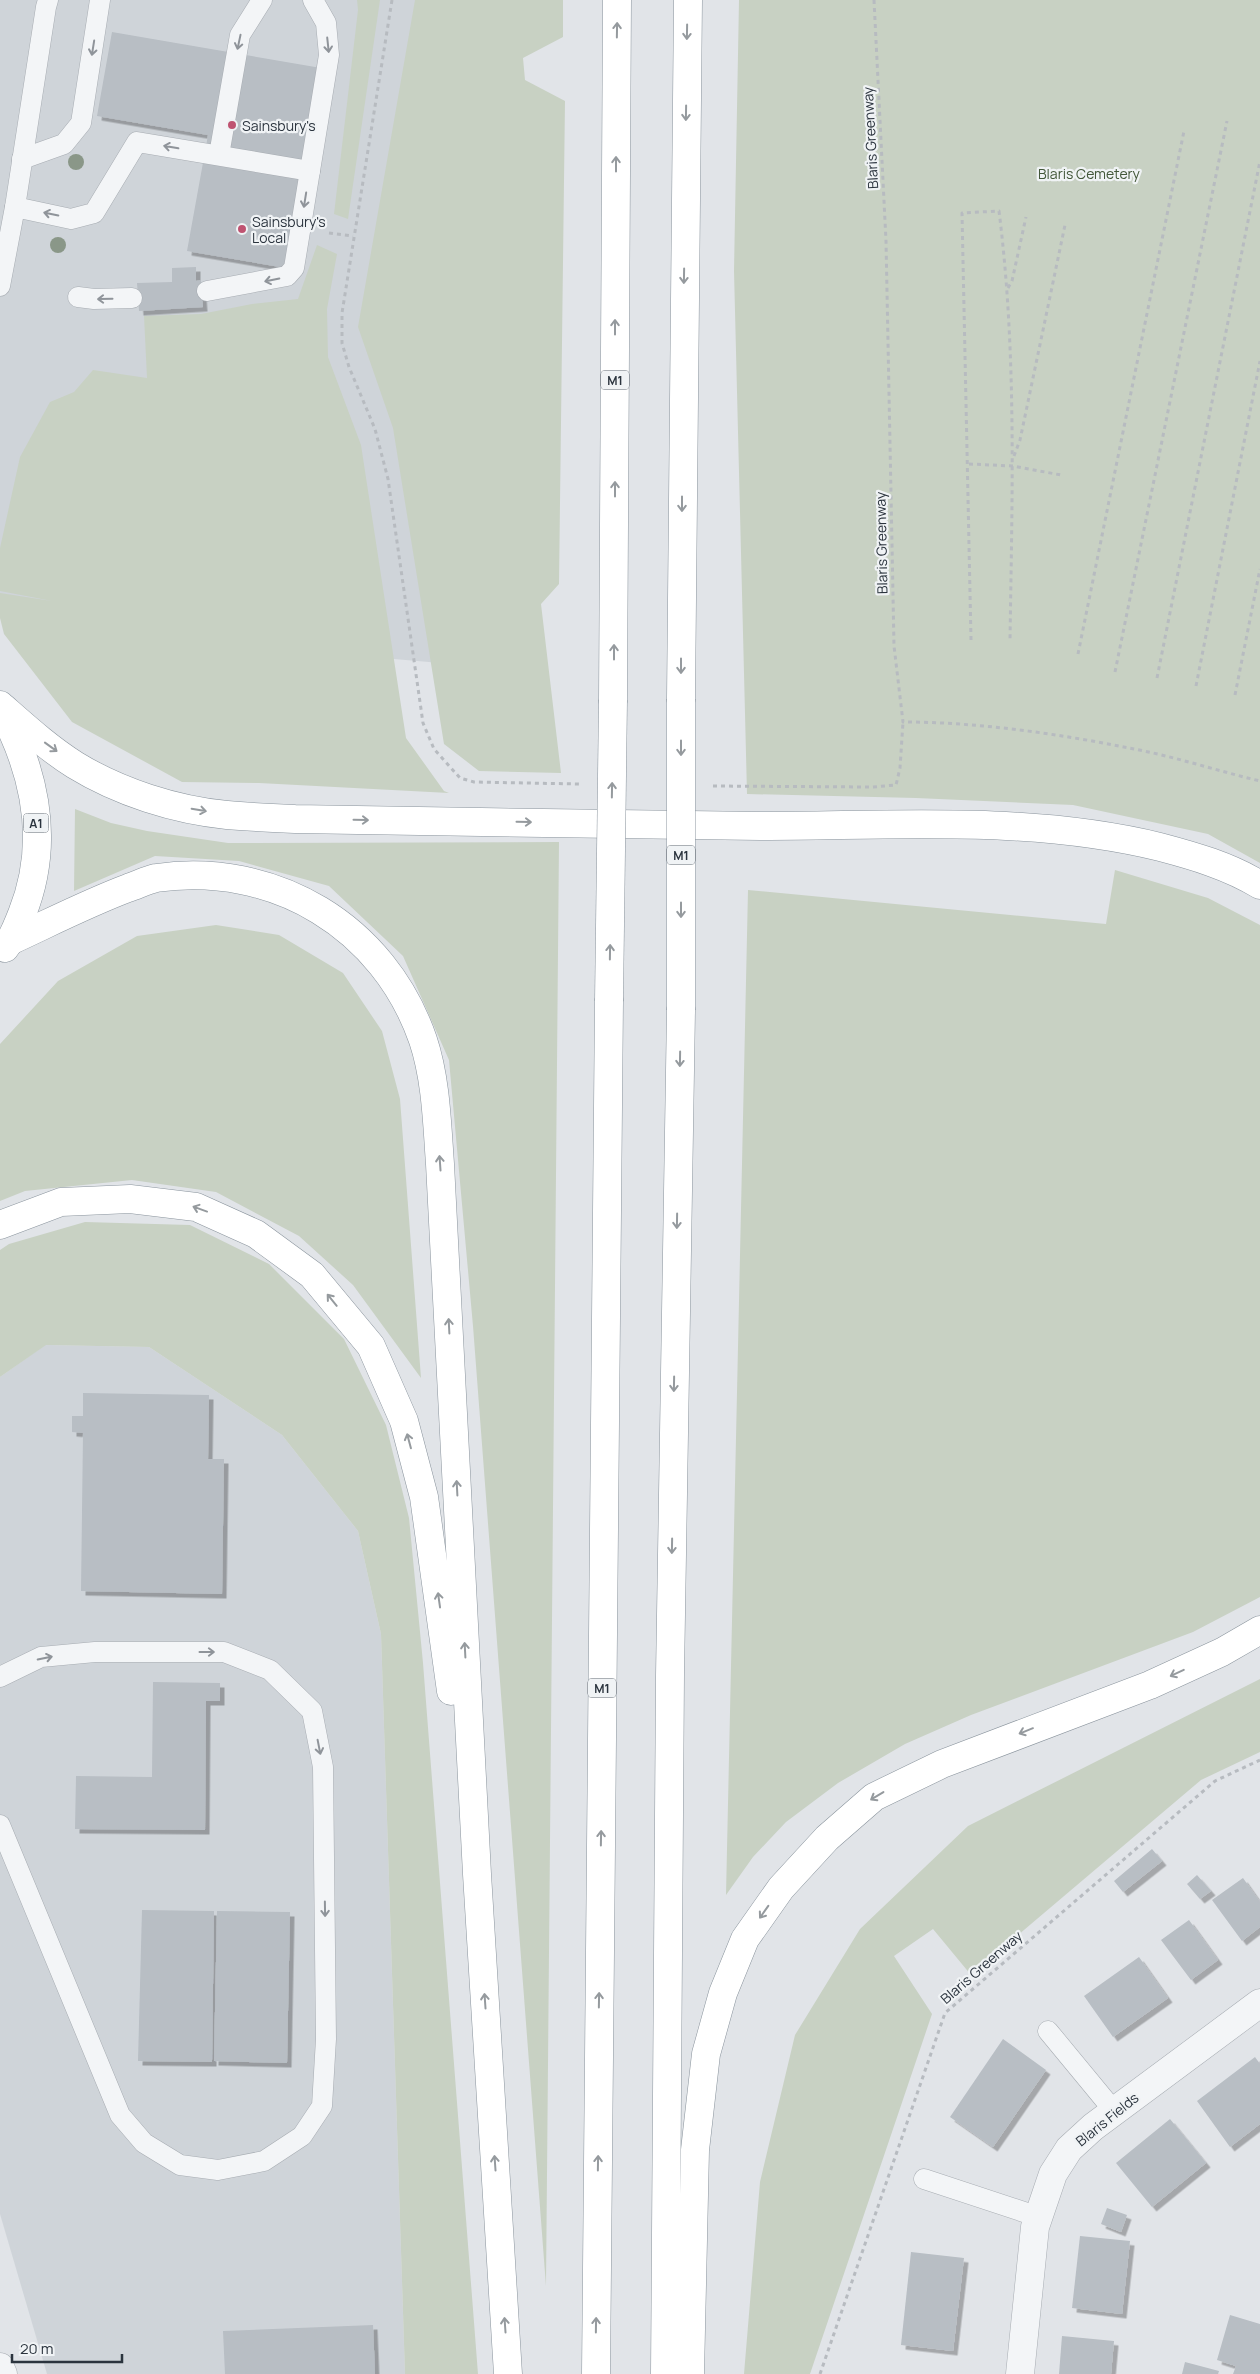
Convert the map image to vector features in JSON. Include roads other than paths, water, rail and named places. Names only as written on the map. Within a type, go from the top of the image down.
[{"type":"highway","name":"M1","points":[[596,2374],[613,700],[617,0]]},
{"type":"highway","name":"M1","points":[[665,2374],[670,1675],[681,1010],[681,699],[688,0]]},
{"type":"highway","points":[[0,706],[32,734],[76,765],[125,790],[175,806],[225,815],[295,819],[732,825],[989,825],[1060,830],[1126,839],[1190,855],[1242,874],[1260,885]]},
{"type":"highway","name":"A1","points":[[0,706],[18,742],[34,791],[38,842],[30,893],[5,948]]},
{"type":"highway","points":[[5,948],[112,894],[154,878],[187,876],[239,879],[269,886],[306,901],[346,926],[382,963],[405,1001],[423,1040],[433,1082],[440,1164],[476,1874],[508,2374]]},
{"type":"highway","points":[[0,1225],[61,1202],[130,1199],[196,1207],[256,1234],[312,1275],[370,1346],[404,1421],[424,1497],[476,1874]]},
{"type":"highway","points":[[690,2374],[694,2150],[706,2054],[723,1993],[744,1939],[781,1888],[827,1838],[874,1797],[942,1764],[1150,1685],[1222,1652],[1260,1630]]},
{"type":"street","name":"Blaris Fields","points":[[1020,2374],[1028,2284],[1036,2227],[1053,2174],[1069,2149],[1114,2111],[1260,2003]]},
{"type":"street","points":[[0,2367],[3,2374]]},
{"type":"lane","points":[[0,286],[15,207],[48,0]]},
{"type":"lane","points":[[22,159],[64,144],[81,122],[100,0]]},
{"type":"lane","points":[[219,155],[240,35],[262,0]]},
{"type":"lane","points":[[207,292],[287,276],[294,268],[329,55],[326,23],[313,0]]},
{"type":"lane","points":[[15,207],[71,219],[94,213],[137,142],[310,171]]},
{"type":"lane","points":[[78,296],[94,299],[132,298]]},
{"type":"lane","points":[[0,1677],[41,1657],[95,1652],[224,1652],[270,1670],[312,1711],[323,1766],[326,2039],[322,2106],[302,2136],[264,2161],[218,2170],[180,2165],[144,2143],[120,2115],[0,1825]]},
{"type":"lane","points":[[1048,2031],[1114,2111]]},
{"type":"lane","points":[[924,2180],[1039,2217]]},
{"type":"place","name":"Sainsbury's","points":[[232,125]]},
{"type":"place","name":"Sainsbury's Local","points":[[242,229]]},
{"type":"park label","name":"Blaris Cemetery","points":[[1089,173]]}]
